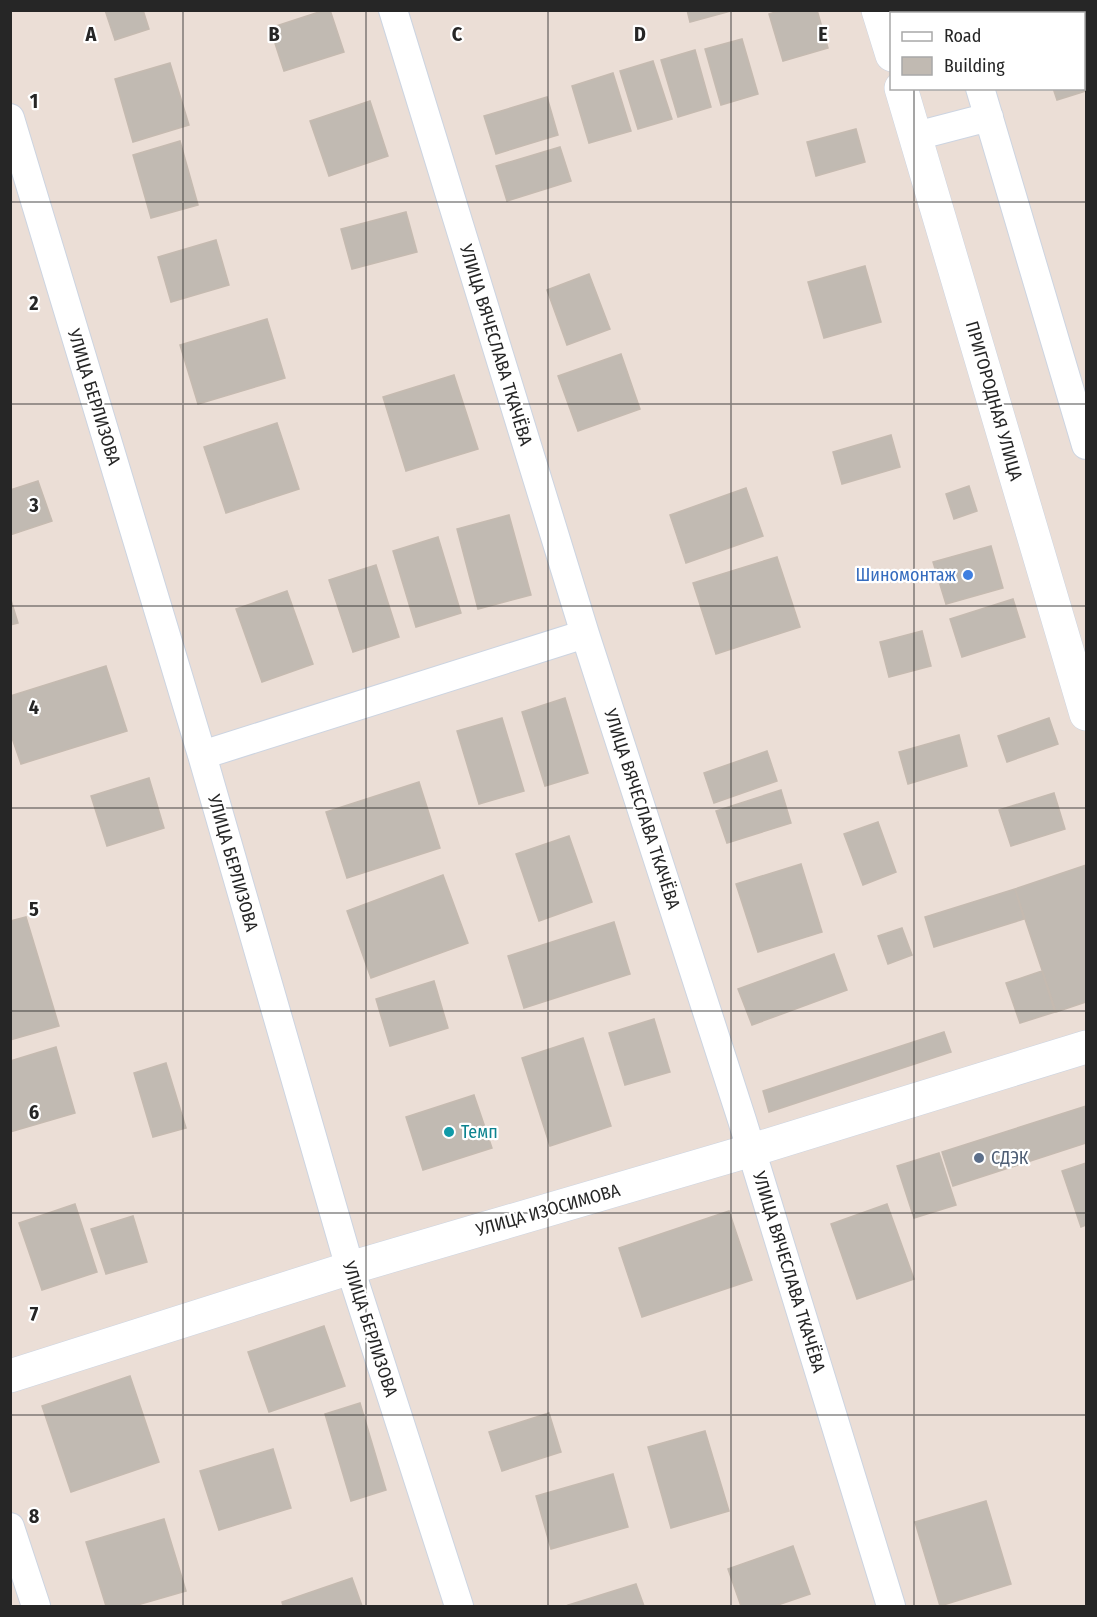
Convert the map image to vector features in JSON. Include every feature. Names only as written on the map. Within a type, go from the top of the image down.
[{"type":"street","name":"УЛИЦА ВЯЧЕСЛАВА ТКАЧЁВА","points":[[393,10],[585,634],[752,1150],[891,1606]]},
{"type":"street","points":[[878,10],[890,52]]},
{"type":"street","name":"ПРИГОРОДНАЯ УЛИЦА","points":[[902,90],[1086,714]]},
{"type":"street","points":[[981,90],[1086,445]]},
{"type":"street","points":[[915,136],[988,117]]},
{"type":"street","name":"УЛИЦА БЕРЛИЗОВА","points":[[10,118],[202,755],[350,1268],[459,1606]]},
{"type":"street","points":[[202,755],[585,634]]},
{"type":"street","name":"УЛИЦА ИЗОСИМОВА","points":[[10,1376],[350,1268],[752,1150],[1086,1047]]},
{"type":"street","points":[[10,1527],[36,1606]]},
{"type":"building","points":[[105,10],[143,10],[149,29],[115,40]]},
{"type":"building","points":[[330,10],[344,52],[284,71],[270,28]]},
{"type":"building","points":[[687,10],[731,10],[731,11],[690,22]]},
{"type":"building","points":[[782,10],[817,10],[828,48],[783,61],[769,14]]},
{"type":"building","points":[[742,39],[758,94],[721,105],[705,49]]},
{"type":"building","points":[[695,50],[711,107],[678,117],[661,60]]},
{"type":"building","points":[[653,61],[672,119],[638,129],[620,71]]},
{"type":"building","points":[[170,63],[189,125],[133,142],[115,79]]},
{"type":"building","points":[[1085,64],[1086,91],[1057,100],[1054,90],[1085,90]]},
{"type":"building","points":[[613,73],[631,131],[589,143],[572,86]]},
{"type":"building","points":[[547,97],[558,135],[496,154],[484,116]]},
{"type":"building","points":[[370,101],[388,156],[329,176],[310,121]]},
{"type":"building","points":[[856,129],[865,162],[816,176],[807,142]]},
{"type":"building","points":[[180,141],[198,205],[151,218],[133,155]]},
{"type":"building","points":[[560,147],[571,181],[507,201],[496,166]]},
{"type":"building","points":[[406,212],[417,252],[352,269],[341,229]]},
{"type":"building","points":[[216,240],[229,285],[171,302],[158,257]]},
{"type":"building","points":[[865,266],[881,322],[824,338],[808,282]]},
{"type":"building","points":[[589,274],[610,329],[567,345],[547,290]]},
{"type":"building","points":[[267,319],[285,378],[198,404],[180,345]]},
{"type":"building","points":[[621,354],[640,409],[578,431],[558,376]]},
{"type":"building","points":[[454,375],[478,449],[406,471],[383,397]]},
{"type":"building","points":[[277,423],[299,489],[226,513],[204,447]]},
{"type":"building","points":[[891,435],[900,467],[842,484],[833,452]]},
{"type":"building","points":[[38,481],[52,521],[10,535],[10,490]]},
{"type":"building","points":[[969,486],[977,511],[954,519],[946,494]]},
{"type":"building","points":[[746,488],[763,536],[686,563],[670,515]]},
{"type":"building","points":[[509,515],[531,595],[478,609],[457,529]]},
{"type":"building","points":[[438,537],[461,613],[416,627],[393,551]]},
{"type":"building","name":"Шиномонтаж","points":[[991,546],[1003,588],[946,604],[933,562]]},
{"type":"building","points":[[777,557],[800,627],[716,654],[693,583]]},
{"type":"building","points":[[376,565],[399,637],[353,652],[329,580]]},
{"type":"building","points":[[287,591],[313,664],[262,682],[236,609]]},
{"type":"building","points":[[10,597],[18,623],[10,625]]},
{"type":"building","points":[[1013,599],[1025,637],[962,657],[950,619]]},
{"type":"building","points":[[922,631],[931,666],[889,677],[880,642]]},
{"type":"building","points":[[106,666],[127,731],[21,764],[10,732],[10,696]]},
{"type":"building","points":[[565,698],[588,773],[545,786],[522,712]]},
{"type":"building","points":[[502,718],[524,791],[479,804],[457,731]]},
{"type":"building","points":[[1049,718],[1058,744],[1007,762],[998,736]]},
{"type":"building","points":[[959,735],[967,766],[908,784],[899,752]]},
{"type":"building","points":[[767,751],[777,781],[714,803],[704,773]]},
{"type":"building","points":[[149,778],[164,828],[107,846],[91,796]]},
{"type":"building","points":[[419,782],[440,848],[347,878],[326,812]]},
{"type":"building","points":[[781,790],[791,823],[727,843],[716,811]]},
{"type":"building","points":[[1054,793],[1065,829],[1011,846],[999,810]]},
{"type":"building","points":[[878,822],[896,872],[863,885],[844,834]]},
{"type":"building","points":[[569,836],[592,902],[539,921],[516,854]]},
{"type":"building","points":[[801,864],[822,932],[758,952],[736,884]]},
{"type":"building","points":[[1086,865],[1086,1002],[1056,1012],[1015,889]]},
{"type":"building","points":[[443,875],[468,943],[371,978],[347,911]]},
{"type":"building","points":[[1015,889],[1024,919],[934,947],[925,917]]},
{"type":"building","points":[[26,917],[59,1026],[10,1040],[10,921]]},
{"type":"building","points":[[614,922],[630,974],[524,1008],[508,956]]},
{"type":"building","points":[[902,928],[912,955],[888,964],[878,936]]},
{"type":"building","points":[[834,954],[847,990],[752,1025],[738,989]]},
{"type":"building","points":[[1042,971],[1055,1012],[1020,1023],[1006,983]]},
{"type":"building","points":[[434,981],[448,1028],[390,1046],[376,999]]},
{"type":"building","points":[[654,1019],[670,1072],[625,1085],[609,1033]]},
{"type":"building","points":[[944,1032],[951,1052],[769,1112],[763,1091]]},
{"type":"building","points":[[583,1038],[611,1126],[550,1146],[522,1058]]},
{"type":"building","points":[[56,1047],[75,1113],[10,1132],[10,1061]]},
{"type":"building","points":[[166,1063],[186,1128],[153,1137],[134,1073]]},
{"type":"building","name":"Темп","points":[[474,1095],[492,1148],[423,1170],[406,1117]]},
{"type":"building","points":[[1086,1106],[1086,1143],[953,1186],[942,1152]]},
{"type":"building","points":[[939,1153],[956,1205],[914,1218],[897,1166]]},
{"type":"building","points":[[1086,1163],[1086,1225],[1081,1227],[1062,1171]]},
{"type":"building","points":[[75,1204],[97,1272],[42,1290],[19,1223]]},
{"type":"building","points":[[887,1204],[914,1279],[857,1299],[831,1224]]},
{"type":"building","points":[[729,1211],[752,1280],[642,1317],[619,1248]]},
{"type":"building","points":[[133,1216],[147,1262],[106,1274],[91,1229]]},
{"type":"building","points":[[324,1326],[345,1386],[269,1412],[248,1352]]},
{"type":"building","points":[[130,1376],[159,1462],[71,1492],[42,1406]]},
{"type":"building","points":[[360,1403],[386,1490],[351,1501],[325,1414]]},
{"type":"building","points":[[549,1413],[561,1452],[502,1471],[489,1432]]},
{"type":"building","points":[[705,1431],[729,1511],[671,1528],[648,1447]]},
{"type":"building","points":[[273,1449],[291,1508],[219,1530],[200,1471]]},
{"type":"building","points":[[613,1474],[628,1527],[551,1549],[536,1496]]},
{"type":"building","points":[[986,1501],[1011,1584],[940,1606],[915,1522]]},
{"type":"building","points":[[164,1519],[186,1591],[134,1606],[106,1606],[86,1542]]},
{"type":"building","points":[[793,1546],[810,1594],[775,1606],[741,1606],[728,1569]]},
{"type":"building","points":[[352,1578],[362,1606],[283,1606],[282,1602]]},
{"type":"building","points":[[636,1584],[644,1606],[568,1605]]},
{"type":"place","name":"Шиномонтаж","points":[[968,575]]},
{"type":"place","name":"Темп","points":[[449,1132]]},
{"type":"place","name":"СДЭК","points":[[979,1158]]}]
